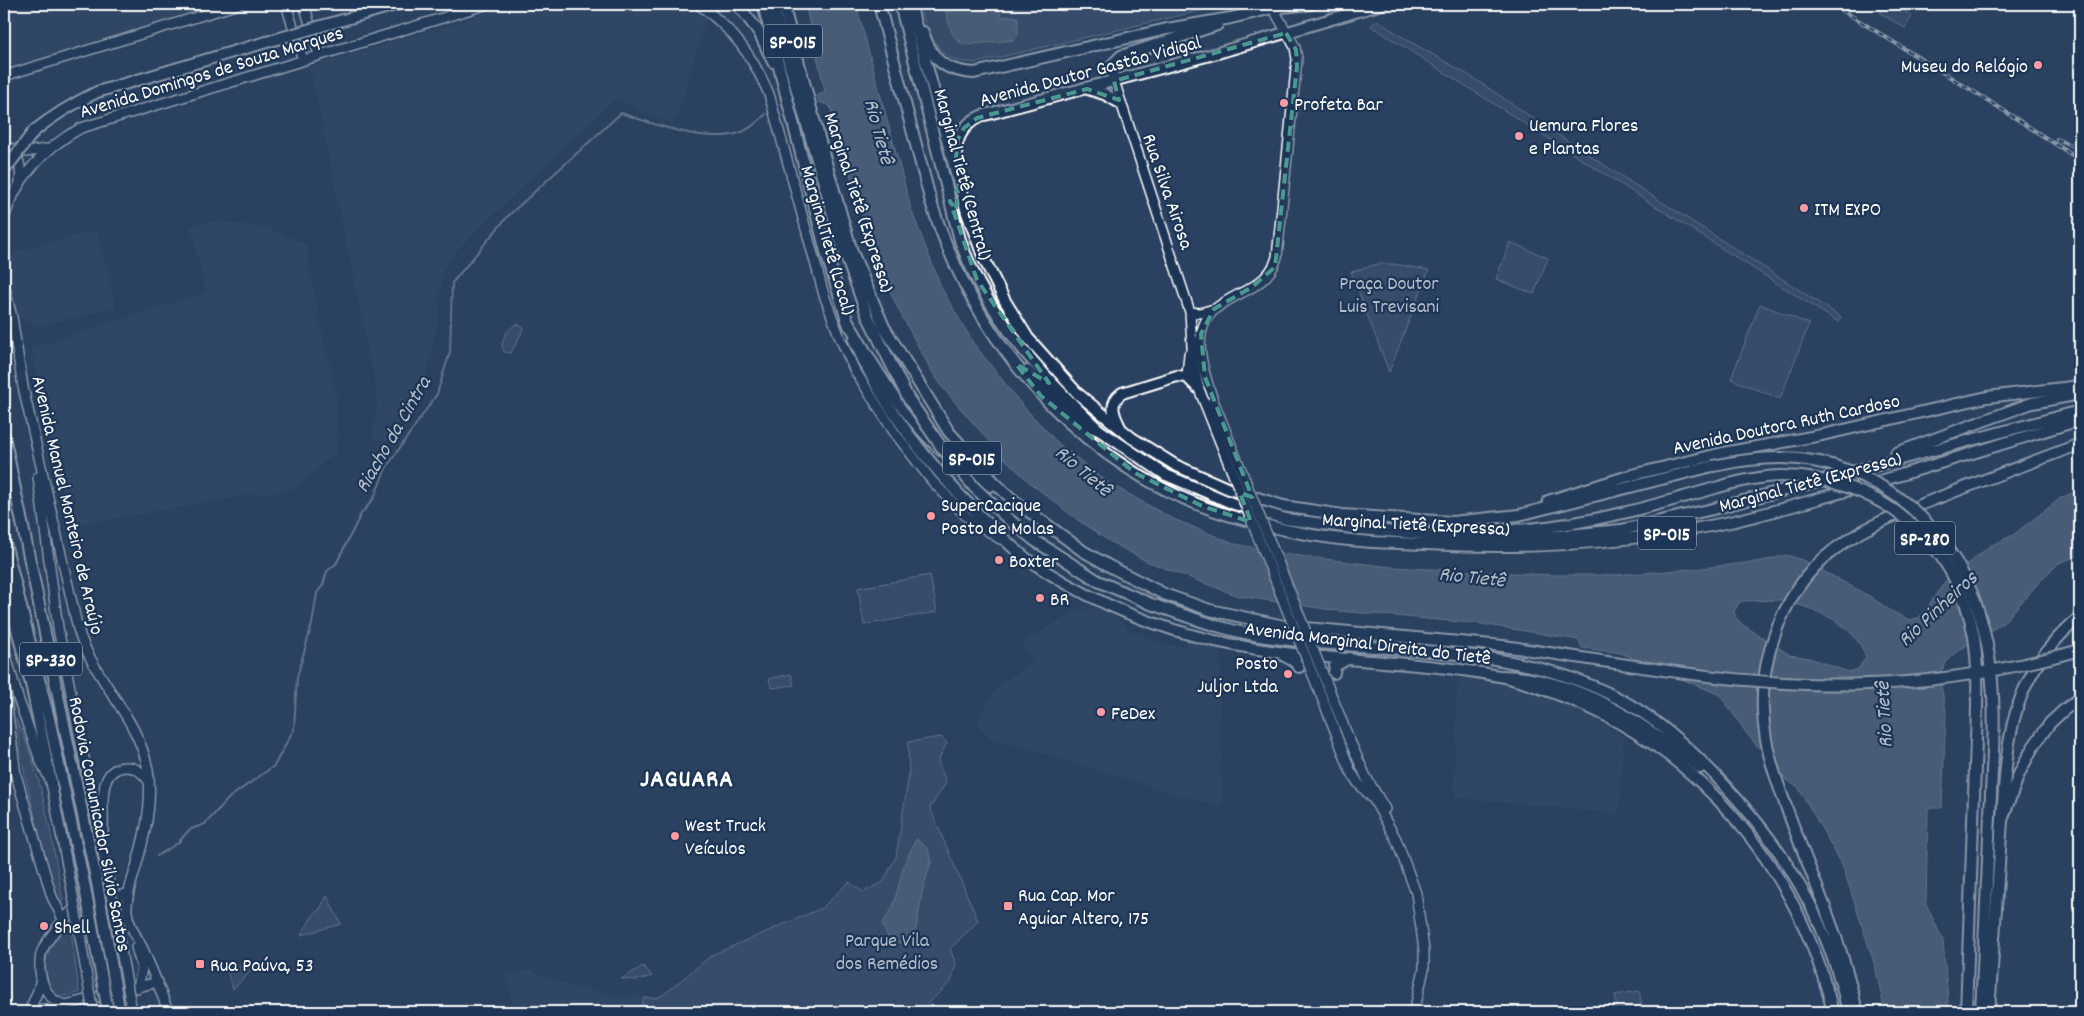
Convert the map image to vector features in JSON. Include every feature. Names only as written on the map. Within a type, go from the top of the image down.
[{"type":"highway","points":[[4,171],[34,132],[53,115],[98,92],[399,4]]},
{"type":"highway","points":[[730,4],[759,32]]},
{"type":"highway","points":[[737,4],[759,32],[783,85]]},
{"type":"highway","points":[[763,4],[827,256],[846,318],[877,386],[925,457],[953,489],[1010,544]]},
{"type":"highway","points":[[771,4],[792,96],[792,116]]},
{"type":"highway","points":[[771,4],[857,291],[867,315],[921,419],[950,459],[974,487],[1007,518],[1034,540],[1098,581],[1151,604],[1205,622],[1263,636],[1485,657],[1554,673],[1605,692],[1632,706],[1714,772],[1766,833],[1820,922],[1836,967],[1848,1012]]},
{"type":"highway","name":"Marginal Tietê (Expressa)","points":[[783,4],[852,252],[869,294],[895,346],[949,432],[995,484],[1012,499],[1048,526],[1104,563],[1164,594],[1210,610],[1270,624],[1314,630],[1503,646],[1741,679],[1868,684],[1954,676],[2028,664],[2080,650]]},
{"type":"highway","name":"SP-015","points":[[879,4],[930,202],[939,229],[957,273],[972,300],[993,335],[1016,364]]},
{"type":"highway","name":"Marginal Tietê (Central)","points":[[900,4],[965,255],[994,309],[1038,368],[1099,430]]},
{"type":"highway","points":[[910,4],[973,231],[990,273],[1028,338]]},
{"type":"highway","name":"Avenida Doutor Gastão Vidigal","points":[[914,4],[929,48],[937,60],[950,68],[974,73],[1167,29],[1231,18]]},
{"type":"highway","points":[[1114,81],[1111,66],[1120,56],[1211,27],[1231,18],[1273,8],[1311,4]]},
{"type":"highway","name":"Avenida Doutor Gastão Vidigal","points":[[959,186],[960,174],[956,158],[956,146],[961,133],[970,122],[981,116],[1087,89],[1382,4]]},
{"type":"highway","points":[[1087,89],[1104,94],[1120,103]]},
{"type":"highway","points":[[822,149],[825,187]]},
{"type":"highway","points":[[950,201],[962,219],[976,259],[1013,325],[1028,338],[1078,394],[1122,430],[1153,452],[1229,490],[1282,506],[1342,515],[1452,522],[1519,515],[1713,466],[1757,458],[1782,458],[1816,462],[1846,470],[1882,486],[1900,498],[1940,536],[1963,571],[1983,627],[1993,686],[1992,771],[1981,1012]]},
{"type":"highway","points":[[846,318],[870,361],[910,418],[928,438],[1032,519],[1048,526]]},
{"type":"highway","points":[[1016,364],[1030,373],[1084,425],[1099,430]]},
{"type":"highway","name":"Marginal Tietê (Expressa)","points":[[1016,364],[1055,410],[1121,464],[1164,490],[1222,513],[1274,527],[1316,536],[1363,542],[1467,546],[1542,546],[1638,537],[1702,527],[1754,516],[1893,477],[2080,420]]},
{"type":"highway","points":[[1122,430],[1113,409],[1115,399],[1127,391],[1172,376],[1187,377],[1198,389]]},
{"type":"highway","name":"Avenida Doutora Ruth Cardoso","points":[[1505,516],[1606,482],[1694,460],[1830,434],[1987,397],[2080,386]]},
{"type":"highway","points":[[1769,494],[1777,486],[1859,466],[2032,403],[2080,394]]},
{"type":"highway","points":[[1449,536],[1501,539],[1591,534],[1670,519],[2080,411]]},
{"type":"highway","name":"SP-015","points":[[1099,430],[1149,465],[1190,486],[1234,504],[1286,519],[1360,529],[1449,536],[1464,532],[1528,529],[1573,523],[1642,508],[1729,484]]},
{"type":"highway","name":"Rodovia Comunicador Silvio Santos","points":[[4,436],[97,882],[119,1010]]},
{"type":"highway","points":[[1857,1012],[1842,954],[1772,766],[1762,713],[1763,690],[1766,664],[1779,621],[1788,603],[1810,573],[1825,557],[1856,535],[1892,516],[2080,444]]},
{"type":"highway","name":"SP-280","points":[[1729,484],[1781,476],[1821,480],[1842,485],[1872,497],[1894,509],[1930,543],[1946,562],[1969,616],[1974,638],[1976,663],[1976,740],[1966,1012]]},
{"type":"highway","name":"Rodovia Comunicador Silvio Santos","points":[[4,540],[50,723],[85,888],[108,1012]]},
{"type":"highway","name":"Avenida Marginal Direita do Tietê","points":[[1010,544],[1025,557],[1090,597],[1196,636],[1278,652],[1394,661],[1503,676]]},
{"type":"highway","points":[[4,578],[22,645],[51,782]]},
{"type":"highway","points":[[1989,1012],[2002,820],[2010,735],[2021,694],[2033,670],[2066,628],[2080,617]]},
{"type":"highway","points":[[1278,652],[1294,661],[1298,667]]},
{"type":"highway","points":[[1334,673],[1335,666],[1349,658]]},
{"type":"highway","points":[[1503,676],[1524,677],[1554,683],[1600,702],[1649,729],[1733,795]]},
{"type":"highway","points":[[1503,676],[1573,700],[1602,713],[1634,732],[1677,762],[1722,803],[1770,864],[1798,911],[1823,974],[1833,1012]]},
{"type":"highway","points":[[2002,820],[2019,774],[2033,747],[2050,724],[2080,698]]},
{"type":"main road","points":[[4,74],[239,4]]},
{"type":"main road","points":[[286,4],[303,60]]},
{"type":"main road","points":[[304,4],[319,55]]},
{"type":"main road","name":"Avenida Domingos de Souza Marques","points":[[19,184],[49,149],[71,134],[96,122],[488,4]]},
{"type":"main road","name":"MarginalTietê (Local)","points":[[698,4],[720,21],[738,39],[751,56],[769,94],[824,295],[854,369]]},
{"type":"main road","points":[[1190,312],[1200,313],[1214,309],[1263,279],[1274,267],[1277,257],[1297,58],[1295,47],[1273,8]]},
{"type":"main road","name":"Rua Silva Airosa","points":[[1114,81],[1190,312],[1192,345]]},
{"type":"main road","points":[[6,146],[26,152],[49,149]]},
{"type":"main road","points":[[4,218],[19,184],[20,164],[14,153],[6,146]]},
{"type":"main road","name":"Avenida Manuel Monteiro de Araújo","points":[[4,285],[12,316],[23,387],[68,591],[83,646],[138,739],[146,764],[148,816],[128,894],[127,912],[131,927]]},
{"type":"main road","points":[[1214,309],[1203,326],[1200,341],[1201,359],[1213,400],[1349,739],[1366,778],[1384,806],[1396,832],[1396,839]]},
{"type":"main road","points":[[1187,377],[1192,345]]},
{"type":"main road","points":[[1192,345],[1198,389],[1350,770],[1358,783],[1374,800],[1396,839],[1416,893],[1424,950],[1422,980],[1414,1012]]},
{"type":"main road","name":"Avenida Marginal Direita do Tietê","points":[[854,369],[914,460],[952,504],[982,528],[1010,544]]},
{"type":"main road","points":[[36,442],[41,500],[58,628],[102,844],[132,1009]]},
{"type":"main road","points":[[4,649],[21,707],[40,760],[51,782],[93,1012]]},
{"type":"main road","points":[[4,684],[16,775],[52,897],[63,919]]},
{"type":"main road","points":[[102,844],[104,787],[108,776],[116,769],[128,766],[140,770],[148,780]]},
{"type":"main road","points":[[28,1012],[39,988],[41,953],[63,919],[82,905],[128,894]]},
{"type":"main road","points":[[131,927],[158,982],[168,1012]]},
{"type":"main road","points":[[131,927],[142,968],[138,988]]},
{"type":"main road","points":[[41,976],[46,992],[58,1003],[65,1005]]},
{"type":"main road","points":[[28,1012],[158,982]]},
{"type":"main road","points":[[138,988],[149,988],[165,1002]]},
{"type":"highlighted area","points":[[1286,33],[1296,50],[1297,66],[1275,267],[1252,287],[1214,309],[1201,334],[1205,377],[1252,497],[1240,493],[1251,522],[1202,506],[1135,473],[1041,396],[1016,364],[1049,383],[977,280],[950,201],[956,210],[960,174],[956,158],[958,139],[964,128],[977,118],[1087,89],[1119,100],[1114,81]]},
{"type":"shaded area","points":[[4,4],[217,4],[4,69]]},
{"type":"shaded area","points":[[517,4],[677,4],[706,19],[679,111],[672,124],[615,98],[454,253],[442,273],[436,331],[425,381],[388,442],[373,439],[377,401],[375,383],[310,67]]},
{"type":"shaded area","points":[[215,221],[267,228],[306,244],[318,314],[337,396],[337,451],[295,488],[70,526],[31,348],[207,292],[190,226]]},
{"type":"shaded area","points":[[98,230],[116,307],[40,326],[23,320],[15,310],[8,274],[9,253]]},
{"type":"shaded area","name":"FeDex","points":[[1085,608],[1094,608],[1112,615],[1123,623],[1128,630],[1167,645],[1181,646],[1192,642],[1203,643],[1219,649],[1222,808],[986,736],[978,722],[987,702],[1001,683],[1034,662],[1022,643],[1072,613]]},
{"type":"shaded area","points":[[1464,676],[1506,684],[1571,706],[1624,737],[1619,814],[1454,797],[1457,681]]},
{"type":"shaded area","points":[[530,970],[568,985],[615,996],[633,995],[644,998],[640,1012],[515,1012],[504,974]]},
{"type":"green space","points":[[919,4],[1229,4],[975,63],[955,60],[941,51],[927,28]]},
{"type":"green space","points":[[1886,4],[1893,4],[1912,16],[1905,28],[1880,13]]},
{"type":"green space","points":[[1377,20],[1402,37],[1481,83],[1615,172],[1841,317],[1838,322],[1371,26]]},
{"type":"green space","points":[[1510,242],[1548,258],[1534,294],[1496,279]]},
{"type":"green space","name":"Praça Doutor Luis Trevisani","points":[[1377,264],[1393,264],[1429,270],[1389,372],[1351,272]]},
{"type":"green space","points":[[1760,304],[1809,324],[1780,399],[1731,379]]},
{"type":"green space","points":[[517,324],[524,328],[511,353],[504,352],[502,348],[503,340],[510,329]]},
{"type":"green space","points":[[930,575],[937,612],[864,625],[858,588]]},
{"type":"green space","points":[[791,674],[794,685],[772,688],[769,679]]},
{"type":"green space","points":[[16,719],[34,764],[46,811],[64,906],[60,908],[49,873],[25,776]]},
{"type":"green space","name":"Parque Vila dos Remédios","points":[[941,737],[947,743],[938,760],[946,783],[930,808],[978,921],[950,949],[956,964],[951,982],[918,1012],[640,1012],[644,998],[656,998],[663,995],[712,955],[822,908],[849,882],[863,892],[883,882],[896,857],[909,774],[908,742]]},
{"type":"green space","points":[[327,896],[341,924],[301,935],[316,911],[318,912]]},
{"type":"green space","points":[[67,924],[70,924],[79,992],[58,996],[52,993],[47,982],[45,975],[46,960],[55,939],[66,929]]},
{"type":"green space","points":[[260,962],[233,989],[227,970]]},
{"type":"green space","points":[[643,966],[652,976],[638,980],[621,979]]},
{"type":"green space","points":[[1639,991],[1642,1005],[1617,1010],[1615,995]]},
{"type":"water","points":[[805,4],[856,4],[912,212],[942,289],[974,344],[1022,405],[1059,444],[1109,483],[1171,518],[1235,544],[1292,555],[1391,567],[1553,575],[1615,575],[1693,569],[1763,561],[1787,555],[1805,561],[1910,620],[1918,618],[1924,612],[1946,580],[1990,546],[2013,535],[2061,498],[2080,489],[2080,555],[2059,563],[2003,623],[1961,649],[1947,661],[1939,675],[1946,711],[1942,808],[1928,808],[1926,904],[1943,940],[1949,1012],[1885,1012],[1875,966],[1842,864],[1798,787],[1786,780],[1747,734],[1720,695],[1621,653],[1582,648],[1579,640],[1482,624],[1339,611],[1238,596],[1146,561],[1109,541],[1075,518],[1030,483],[999,453],[942,387],[898,309],[872,249],[830,106],[819,102],[817,96],[825,91]],"holes":[[[1780,600],[1819,612],[1831,618],[1852,634],[1866,657],[1858,669],[1849,672],[1809,658],[1790,655],[1743,625],[1736,618],[1734,612],[1742,601]]]},
{"type":"water","points":[[944,4],[998,4],[1001,17],[1015,16],[1018,18],[1018,35],[1013,40],[964,45],[952,33]]},
{"type":"water","points":[[916,839],[928,849],[931,862],[923,889],[916,929],[906,941],[897,943],[888,937],[882,924],[893,907],[904,865]]},
{"type":"waterway","name":"Riacho da Cintra","points":[[157,856],[178,843],[189,830],[205,824],[230,797],[274,766],[294,729],[297,677],[312,624],[317,593],[323,585],[327,571],[336,564],[361,514],[374,498],[386,468],[437,394],[450,352],[452,283],[508,216],[621,113],[682,132],[714,136],[742,132],[766,114]]},
{"type":"railway","points":[[1832,4],[2080,160]]},
{"type":"railway","points":[[2057,139],[2080,149]]},
{"type":"place","name":"Museu do Relógio","points":[[2038,65]]},
{"type":"place","name":"Profeta Bar","points":[[1284,103]]},
{"type":"place","name":"Uemura Flores e Plantas","points":[[1519,136]]},
{"type":"place","name":"ITM EXPO","points":[[1804,208]]},
{"type":"place","name":"SuperCacique Posto de Molas","points":[[931,516]]},
{"type":"place","name":"Boxter","points":[[999,560]]},
{"type":"place","name":"BR","points":[[1040,598]]},
{"type":"place","name":"Posto Juljor Ltda","points":[[1288,674]]},
{"type":"place","name":"FeDex","points":[[1101,712]]},
{"type":"place","name":"West Truck Veículos","points":[[675,836]]},
{"type":"place","name":"Rua Cap. Mor Aguiar Altero, 175","points":[[1008,906]]},
{"type":"place","name":"Shell","points":[[44,926]]},
{"type":"place","name":"Rua Paúva, 53","points":[[200,964]]},
{"type":"district","name":"JAGUARA","points":[[687,777]]},
{"type":"water label","name":"Rio Tietê","points":[[880,131]]},
{"type":"water label","name":"Rio Tietê","points":[[1084,470]]},
{"type":"water label","name":"Rio Tietê","points":[[1472,576]]},
{"type":"water label","name":"Rio Pinheiros","points":[[1937,608]]},
{"type":"water label","name":"Rio Tietê","points":[[1883,715]]}]
